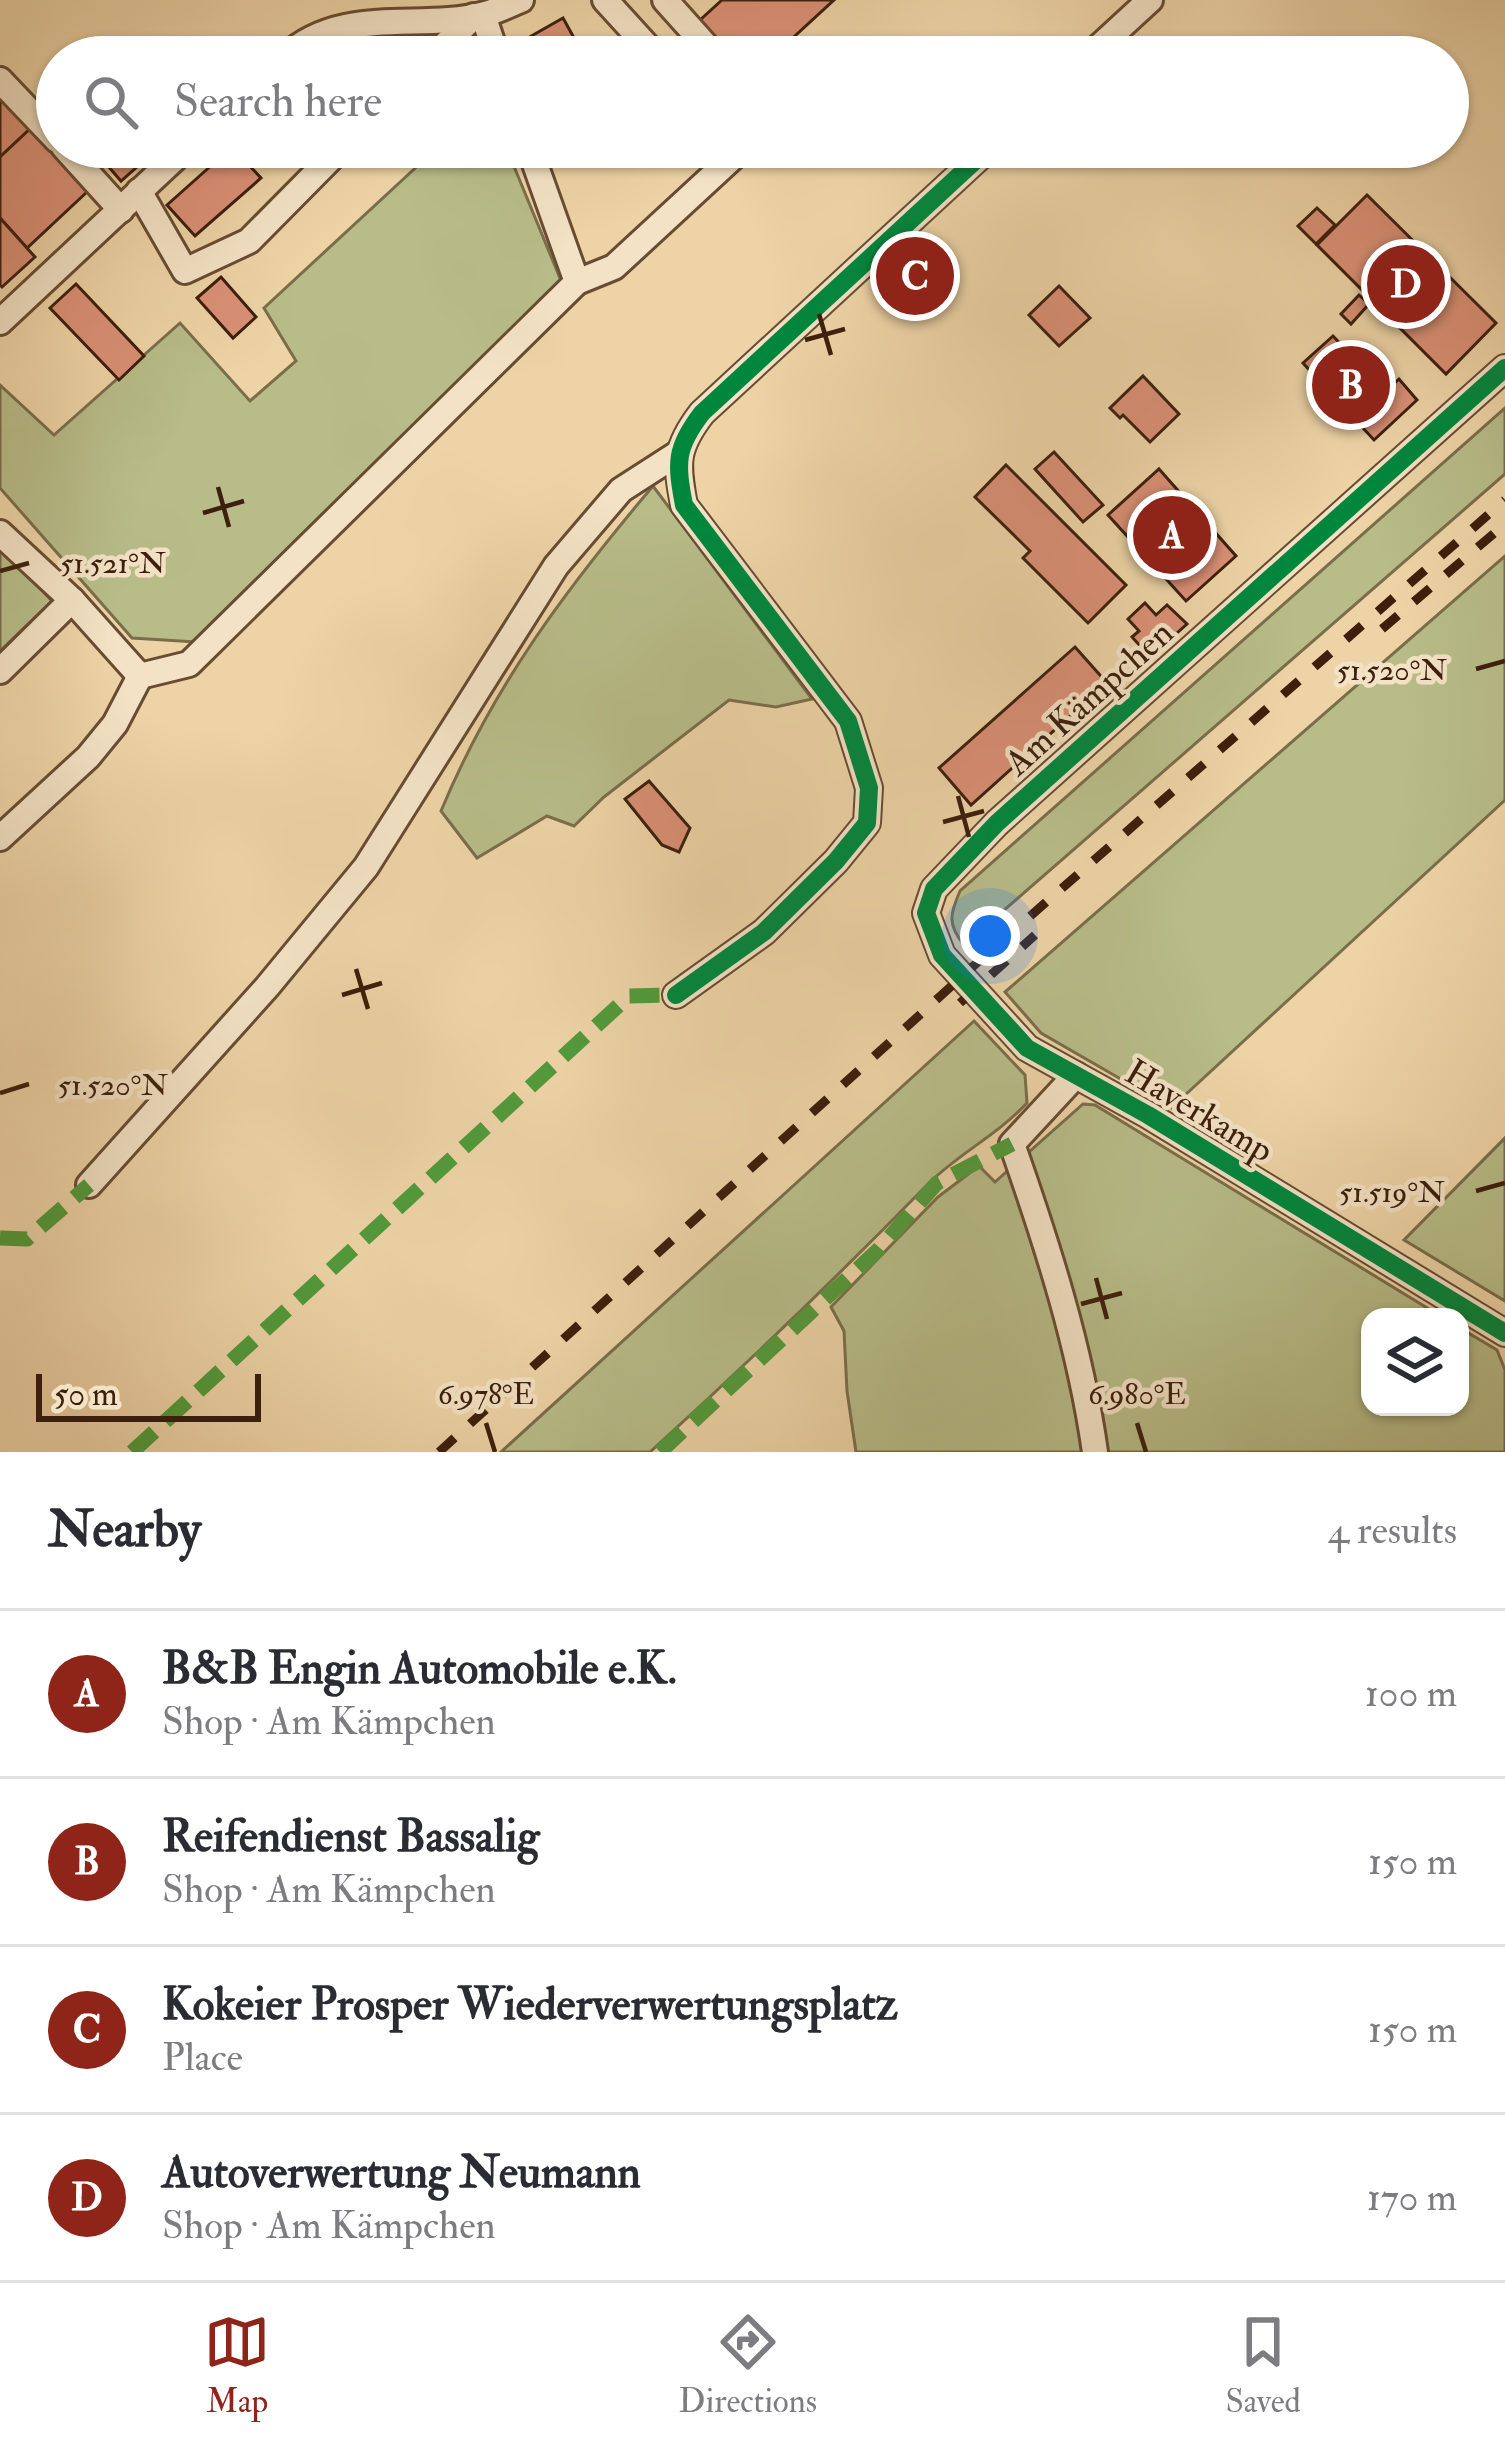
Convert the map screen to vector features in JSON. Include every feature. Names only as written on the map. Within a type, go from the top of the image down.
[{"type":"street","points":[[319,36],[371,22],[478,15],[520,0]]},
{"type":"street","points":[[605,0],[638,36]]},
{"type":"street","points":[[665,0],[697,36]]},
{"type":"street","points":[[1111,36],[1150,0]]},
{"type":"street","points":[[456,36],[478,15]]},
{"type":"street","points":[[478,15],[488,36]]},
{"type":"street","points":[[0,80],[36,118]]},
{"type":"street","points":[[90,168],[130,200],[185,271],[249,241],[321,168]]},
{"type":"street","points":[[0,322],[164,168]]},
{"type":"street","points":[[537,168],[577,282]]},
{"type":"street","points":[[0,838],[88,757],[115,724],[140,676],[189,664],[577,282],[614,267],[721,168]]},
{"type":"street","points":[[676,995],[764,932],[836,861],[867,823],[869,788],[848,722],[685,505],[677,469],[682,438],[702,413],[967,168]]},
{"type":"street","name":"Am Kämpchen","points":[[934,889],[997,823],[1505,368]]},
{"type":"street","points":[[89,1185],[267,987],[365,867],[556,566],[621,490],[680,452]]},
{"type":"street","points":[[0,533],[72,600],[140,676]]},
{"type":"street","points":[[0,670],[72,600]]},
{"type":"street","name":"Haverkamp","points":[[934,889],[926,913],[941,955],[1027,1048],[1505,1333]]},
{"type":"street","points":[[1076,1075],[1012,1144],[1086,1388],[1095,1452]]},
{"type":"green space","points":[[415,168],[515,168],[562,283],[196,642],[132,638],[0,488],[0,385],[54,435],[180,323],[250,401],[296,361],[264,308]]},
{"type":"green space","points":[[1505,408],[1505,474],[964,945],[952,919],[960,891]]},
{"type":"green space","points":[[653,486],[812,699],[776,707],[729,700],[574,826],[547,816],[477,858],[441,811],[461,765],[534,640]]},
{"type":"green space","points":[[0,546],[52,601],[0,651]]},
{"type":"green space","points":[[1505,556],[1505,800],[1171,1108],[1041,1033],[1005,992]]},
{"type":"green space","points":[[974,1021],[1025,1075],[1027,1103],[940,1173],[650,1452],[501,1452]]},
{"type":"green space","points":[[1083,1104],[1095,1105],[1427,1308],[1361,1308],[1361,1416],[1469,1416],[1469,1333],[1497,1350],[1505,1370],[1505,1452],[856,1452],[844,1331],[831,1307],[938,1197],[979,1166],[995,1182]]},
{"type":"green space","points":[[1505,1138],[1505,1301],[1404,1240]]},
{"type":"building","points":[[722,0],[834,0],[795,36],[714,36],[700,20]]},
{"type":"building","points":[[563,18],[573,36],[531,36]]},
{"type":"building","points":[[4,99],[31,128],[0,157],[0,103]]},
{"type":"building","points":[[31,128],[36,134],[36,168],[67,168],[88,191],[27,248],[0,218],[0,157]]},
{"type":"building","points":[[110,168],[136,168],[121,181]]},
{"type":"building","points":[[208,168],[252,168],[261,178],[195,236],[167,205]]},
{"type":"building","points":[[1367,195],[1496,323],[1446,374],[1317,245]]},
{"type":"building","points":[[1317,208],[1335,225],[1316,244],[1298,226]]},
{"type":"building","points":[[0,218],[35,257],[2,287],[0,285]]},
{"type":"building","points":[[221,277],[256,317],[233,338],[197,298]]},
{"type":"building","points":[[76,284],[144,356],[119,380],[50,308]]},
{"type":"building","points":[[1059,286],[1090,318],[1059,346],[1029,315]]},
{"type":"building","points":[[1359,295],[1369,304],[1351,324],[1341,314]]},
{"type":"building","points":[[1333,336],[1385,391],[1399,379],[1417,400],[1374,440],[1303,363]]},
{"type":"building","points":[[1143,376],[1179,414],[1150,442],[1110,408]]},
{"type":"building","points":[[1054,452],[1103,505],[1083,522],[1035,469]]},
{"type":"building","points":[[1006,465],[1126,585],[1088,623],[1023,558],[1030,551],[975,497]]},
{"type":"building","points":[[1159,469],[1236,556],[1186,601],[1108,515]]},
{"type":"building","points":[[1145,603],[1156,615],[1167,605],[1187,624],[1150,657],[1132,637],[1139,631],[1128,619]]},
{"type":"building","points":[[1075,647],[1107,683],[971,805],[939,768]]},
{"type":"building","points":[[649,781],[690,828],[679,852],[662,845],[625,799]]},
{"type":"railway","points":[[439,1452],[979,961],[1505,500]]},
{"type":"railway","points":[[1382,629],[1505,524]]},
{"type":"railway","points":[[960,1003],[1035,935]]},
{"type":"marked path","points":[[132,1452],[629,996],[676,995]]},
{"type":"marked path","points":[[660,1452],[878,1250],[937,1183],[1012,1144]]},
{"type":"marked path","points":[[0,1238],[27,1239],[89,1185]]},
{"type":"cycle path","points":[[676,995],[764,932],[836,861],[867,823],[869,788],[848,721],[684,505],[679,467],[682,446],[702,413],[967,168]]},
{"type":"cycle path","points":[[1505,368],[997,823],[934,889],[926,913],[942,955],[1027,1048],[1148,1115],[1505,1333]]},
{"type":"place","name":"Kokeier Prosper Wiederverwertungsplatz","points":[[915,276]]},
{"type":"place","name":"Autoverwertung Neumann","points":[[1406,284]]},
{"type":"place","name":"Reifendienst Bassalig","points":[[1351,385]]},
{"type":"place","name":"B&B Engin Automobile e.K.","points":[[1172,535]]}]
